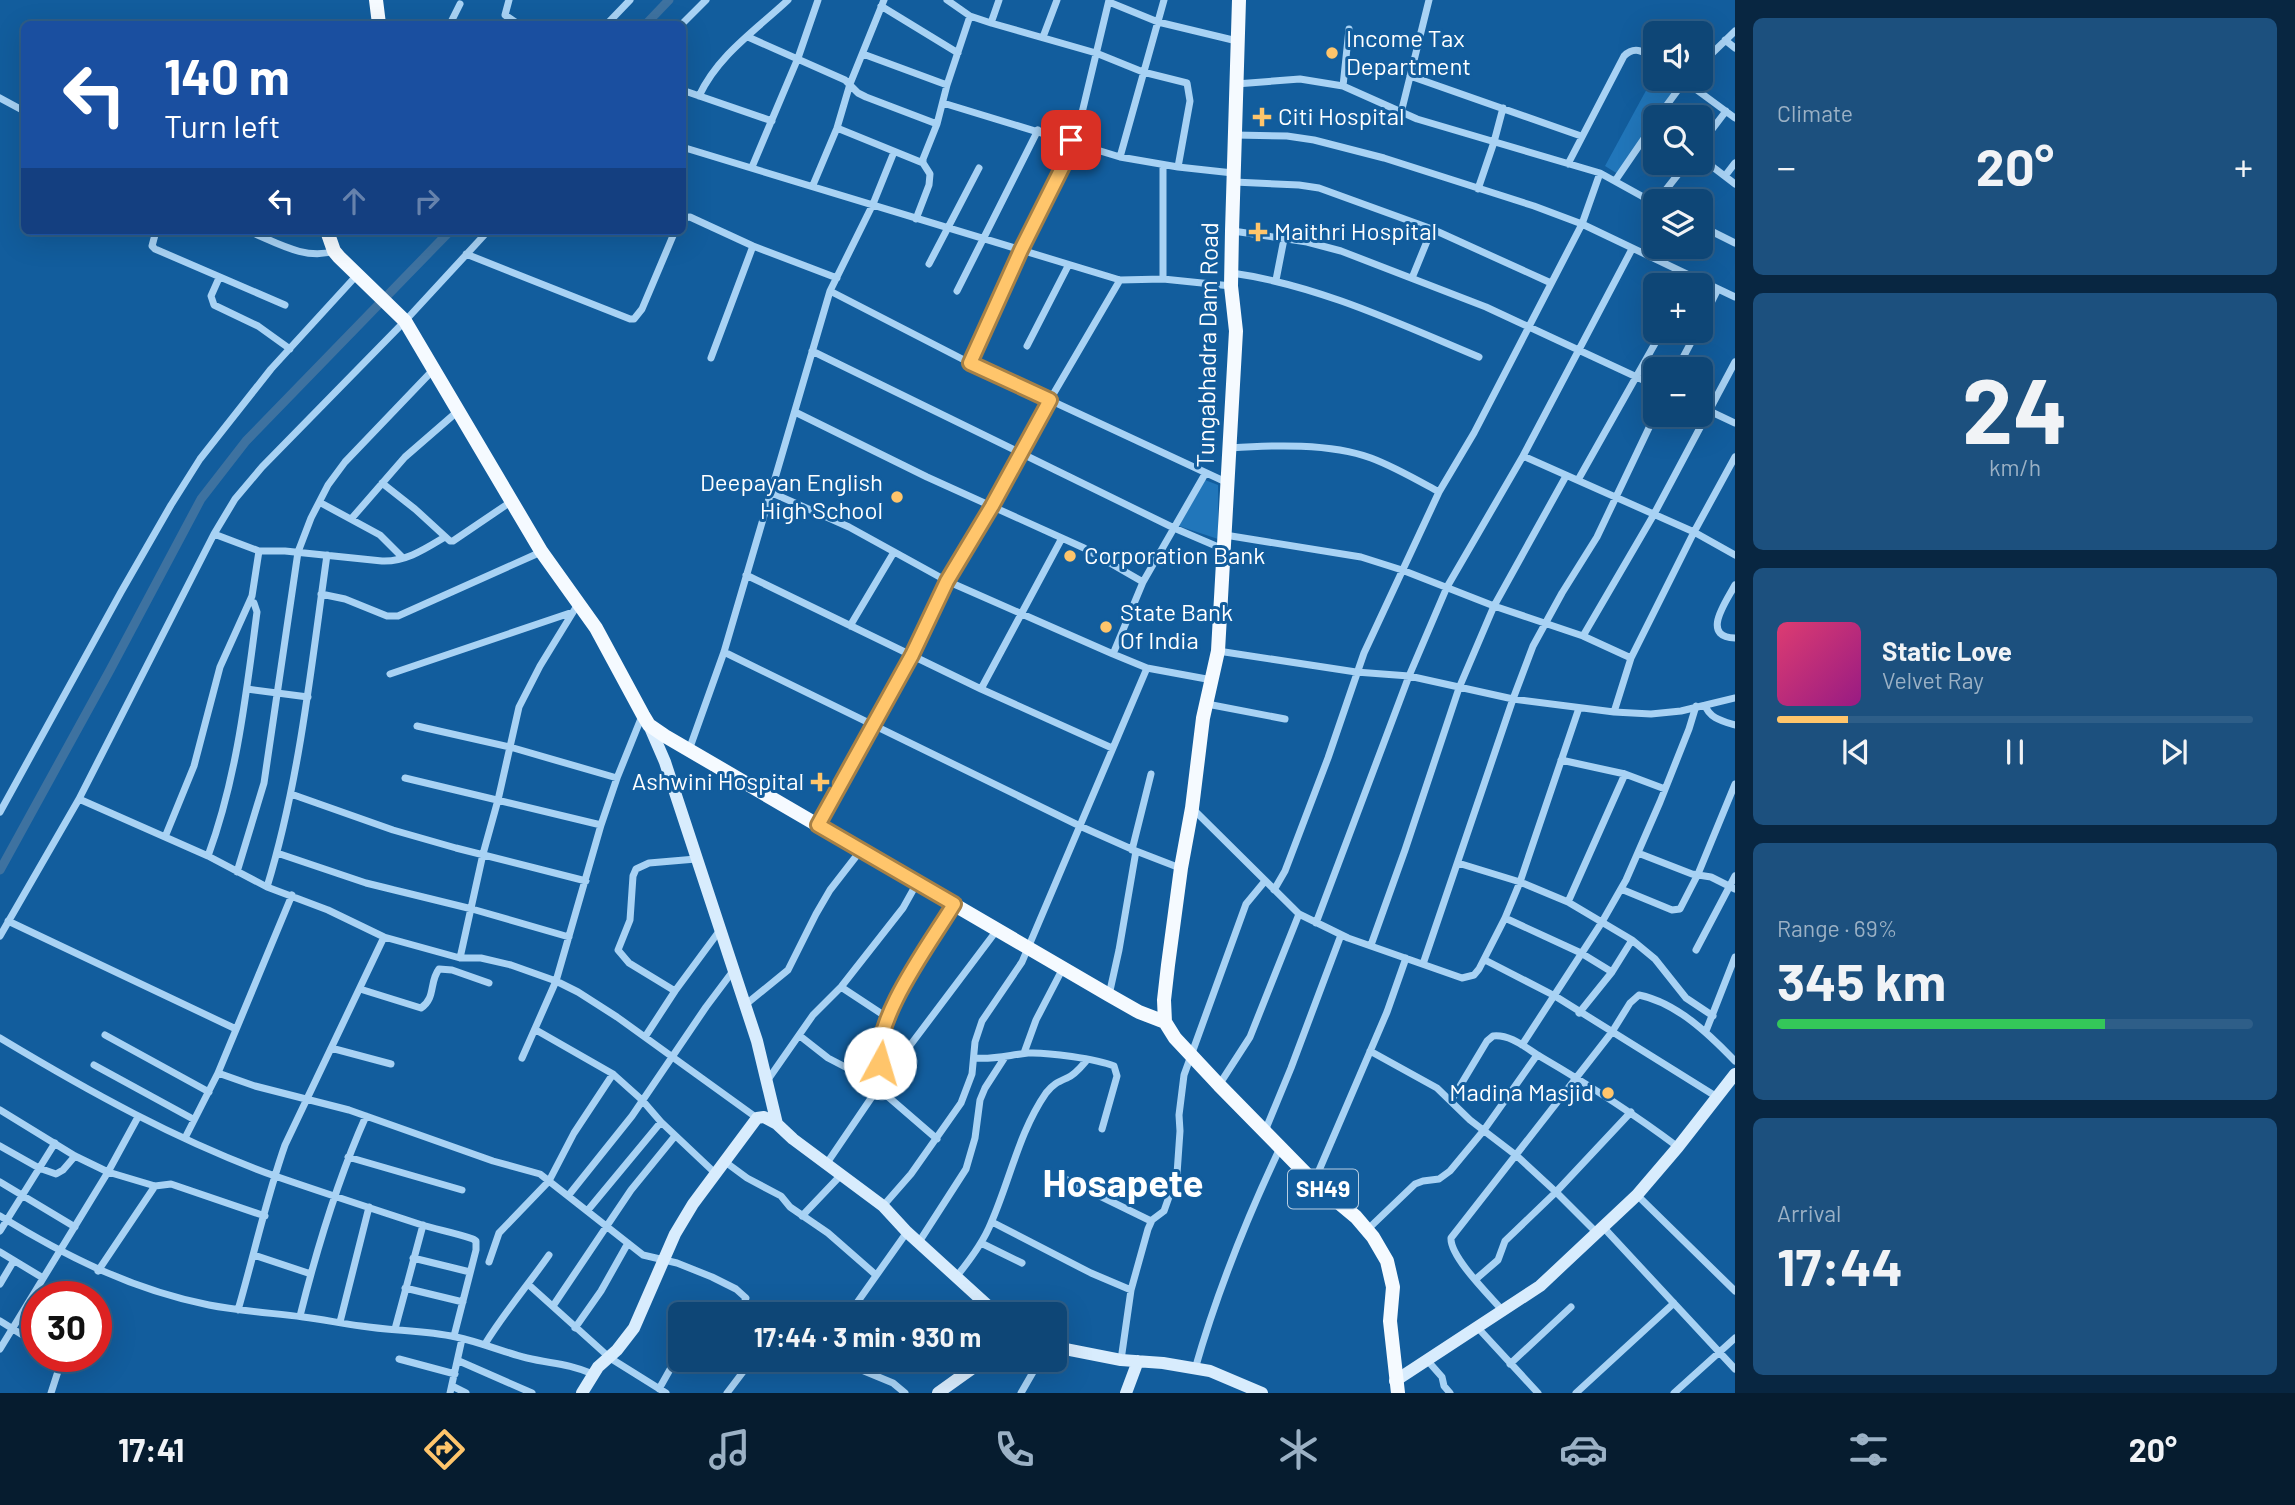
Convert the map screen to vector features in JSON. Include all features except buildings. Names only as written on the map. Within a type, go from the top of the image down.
[{"type":"main road","points":[[376,0],[379,21]]},
{"type":"main road","name":"Tungabhadra Dam Road","points":[[1165,1022],[1164,1000],[1181,868],[1206,704],[1218,651],[1236,331],[1232,231],[1239,0]]},
{"type":"main road","name":"SH49","points":[[331,235],[334,251],[403,318],[576,608],[596,628],[646,720],[689,750],[1109,995],[1139,1012],[1165,1022],[1175,1038],[1314,1182],[1356,1217],[1387,1261],[1393,1287],[1390,1321],[1397,1387]]},
{"type":"street","points":[[509,0],[505,15],[514,21]]},
{"type":"street","points":[[610,21],[630,0]]},
{"type":"street","points":[[685,21],[706,0]]},
{"type":"street","points":[[699,96],[719,63],[788,0]]},
{"type":"street","points":[[752,167],[798,58],[818,0]]},
{"type":"street","points":[[947,0],[970,16],[1096,53],[1143,72],[1187,83],[1190,101],[1178,167]]},
{"type":"street","points":[[991,23],[999,0]]},
{"type":"street","points":[[1044,37],[1057,0]]},
{"type":"street","points":[[1120,157],[1164,0]]},
{"type":"street","points":[[1401,113],[1429,0]]},
{"type":"street","points":[[970,363],[1021,250],[1075,142],[1109,1],[1158,22],[1237,41]]},
{"type":"street","points":[[452,21],[463,3]]},
{"type":"street","points":[[813,185],[837,128],[850,84],[882,3],[958,53]]},
{"type":"street","points":[[923,163],[923,156],[937,124],[970,16]]},
{"type":"street","points":[[1343,86],[1349,29]]},
{"type":"street","points":[[1713,52],[1735,31]]},
{"type":"street","points":[[748,37],[850,84],[866,97],[937,124]]},
{"type":"street","points":[[1725,40],[1735,48]]},
{"type":"street","points":[[1568,163],[1624,56],[1630,50],[1643,51]]},
{"type":"street","points":[[863,54],[947,85]]},
{"type":"street","points":[[1410,76],[1581,136]]},
{"type":"street","points":[[1236,84],[1300,79],[1343,86],[1401,113],[1600,173],[1643,196]]},
{"type":"street","points":[[686,91],[772,121]]},
{"type":"street","points":[[1700,91],[1735,118]]},
{"type":"street","points":[[0,98],[21,109]]},
{"type":"street","points":[[943,103],[1120,157],[1234,177],[1319,188],[1432,229],[1551,283]]},
{"type":"street","points":[[1478,189],[1503,108]]},
{"type":"street","points":[[1713,128],[1726,111]]},
{"type":"street","points":[[837,128],[923,163],[930,173],[929,185],[916,219]]},
{"type":"street","points":[[957,291],[1038,130]]},
{"type":"street","points":[[1234,135],[1314,139],[1384,158],[1582,224],[1674,273]]},
{"type":"street","points":[[1615,181],[1643,140]]},
{"type":"street","points":[[686,148],[1120,280],[1276,280],[1392,321],[1479,357]]},
{"type":"street","points":[[689,750],[724,652],[830,291],[873,204],[894,152]]},
{"type":"street","points":[[1725,176],[1735,163]]},
{"type":"street","points":[[1163,165],[1163,279]]},
{"type":"street","points":[[1713,167],[1735,184]]},
{"type":"street","points":[[929,264],[979,168]]},
{"type":"street","points":[[1274,890],[1285,871],[1328,758],[1356,672],[1402,570],[1439,492],[1474,433],[1582,224],[1600,173]]},
{"type":"street","points":[[1667,189],[1678,175]]},
{"type":"street","points":[[686,218],[837,278]]},
{"type":"street","points":[[1412,278],[1432,229]]},
{"type":"street","points":[[1232,231],[1341,251],[1486,307],[1643,381]]},
{"type":"street","points":[[1713,232],[1735,243]]},
{"type":"street","points":[[155,235],[152,246],[155,249],[285,305]]},
{"type":"street","points":[[258,235],[302,252],[319,255],[334,251]]},
{"type":"street","points":[[0,936],[79,799],[214,534],[235,499],[262,467],[484,235]]},
{"type":"street","points":[[466,254],[630,319],[642,309],[673,235]]},
{"type":"street","points":[[1276,280],[1284,239]]},
{"type":"street","points":[[711,358],[753,246]]},
{"type":"street","points":[[1316,923],[1409,676],[1447,587],[1523,456],[1632,250]]},
{"type":"street","points":[[1027,346],[1068,266]]},
{"type":"street","points":[[0,812],[170,505],[222,429],[290,349],[359,277]]},
{"type":"street","points":[[219,278],[211,296],[214,305],[258,326],[290,349]]},
{"type":"street","points":[[818,825],[912,655],[947,581],[1120,280]]},
{"type":"street","points":[[1713,288],[1735,298]]},
{"type":"street","points":[[1713,299],[1718,289]]},
{"type":"street","points":[[830,291],[970,363],[1228,483]]},
{"type":"street","points":[[1578,480],[1655,343]]},
{"type":"street","points":[[812,351],[1174,528],[1224,542],[1361,557],[1583,636],[1631,658]]},
{"type":"street","points":[[1713,396],[1735,362]]},
{"type":"street","points":[[237,872],[264,783],[298,552],[311,518],[328,485],[345,462],[434,368]]},
{"type":"street","points":[[352,518],[405,457],[458,411]]},
{"type":"street","points":[[795,412],[1084,548],[1143,582]]},
{"type":"street","points":[[1713,412],[1735,423]]},
{"type":"street","points":[[1423,964],[1533,646],[1597,537],[1649,427]]},
{"type":"street","points":[[1583,636],[1653,516],[1696,427]]},
{"type":"street","points":[[1230,448],[1271,445],[1359,454],[1439,492]]},
{"type":"street","points":[[1523,456],[1694,532],[1735,555]]},
{"type":"street","points":[[1614,712],[1631,658],[1735,457]]},
{"type":"street","points":[[1113,654],[1143,582],[1205,474]]},
{"type":"street","points":[[1371,945],[1459,688],[1494,606],[1566,475]]},
{"type":"street","points":[[382,483],[450,541],[457,540],[512,501]]},
{"type":"street","points":[[770,492],[849,527],[947,581],[1113,654],[1147,668],[1212,680]]},
{"type":"street","points":[[321,503],[352,518],[388,541],[403,558]]},
{"type":"street","points":[[214,534],[260,551],[298,552],[382,561],[419,552],[445,537]]},
{"type":"street","points":[[981,689],[1062,538]]},
{"type":"street","points":[[165,837],[194,766],[222,661],[250,601],[260,551]]},
{"type":"street","points":[[321,594],[345,599],[387,616],[398,616],[541,551]]},
{"type":"street","points":[[850,626],[894,552]]},
{"type":"street","points":[[267,887],[291,794],[308,697],[327,555]]},
{"type":"street","points":[[746,575],[981,689],[1112,748]]},
{"type":"street","points":[[1735,585],[1717,625],[1721,635],[1735,638]]},
{"type":"street","points":[[208,856],[226,801],[239,744],[257,612],[254,603],[250,601]]},
{"type":"street","points":[[390,674],[576,608]]},
{"type":"street","points":[[460,958],[519,707],[528,686],[576,608]]},
{"type":"street","points":[[1218,651],[1356,672],[1409,676],[1513,699],[1614,712],[1651,714],[1681,711],[1735,698]]},
{"type":"street","points":[[724,652],[1082,827],[1181,868]]},
{"type":"street","points":[[883,1206],[911,1174],[961,1103],[968,1088],[975,1042],[982,1021],[1022,962],[1082,827],[1112,748],[1147,668]]},
{"type":"street","points":[[247,689],[308,697]]},
{"type":"street","points":[[1206,704],[1285,719]]},
{"type":"street","points":[[1705,705],[1707,712],[1713,717],[1735,725]]},
{"type":"street","points":[[1522,1045],[1621,889],[1665,789],[1696,706]]},
{"type":"street","points":[[1192,808],[1299,914],[1340,935],[1462,978],[1474,975],[1485,960],[1520,882],[1578,708]]},
{"type":"street","points":[[522,1058],[555,981],[617,778],[646,720]]},
{"type":"street","points":[[646,720],[665,762],[721,929],[777,1124]]},
{"type":"street","points":[[417,726],[510,747],[617,778]]},
{"type":"street","points":[[1561,760],[1625,774],[1665,789]]},
{"type":"street","points":[[1109,995],[1119,950],[1134,850],[1151,774]]},
{"type":"street","points":[[1568,902],[1625,774]]},
{"type":"street","points":[[405,778],[601,825]]},
{"type":"street","points":[[1621,889],[1675,911],[1682,906],[1735,784]]},
{"type":"street","points":[[291,794],[393,830],[586,881]]},
{"type":"street","points":[[79,799],[208,856],[267,887],[292,895],[384,937],[460,958],[481,958],[511,965],[578,992],[757,1118],[764,1117],[777,1124],[883,1206],[907,1232],[983,1302]]},
{"type":"street","points":[[745,1006],[788,970],[830,890],[862,850]]},
{"type":"street","points":[[277,853],[366,883],[472,909],[569,937]]},
{"type":"street","points":[[1638,853],[1692,874],[1711,877],[1732,888]]},
{"type":"street","points":[[675,991],[629,963],[618,950],[629,925],[633,876],[636,869],[649,863],[696,859]]},
{"type":"street","points":[[1458,863],[1520,882],[1568,902],[1602,922],[1632,940],[1655,959],[1686,998],[1713,1016]]},
{"type":"street","points":[[1696,950],[1732,888],[1735,876]]},
{"type":"street","points":[[1121,1360],[1130,1290],[1152,1221],[1164,1211],[1177,1174],[1180,1158],[1179,1115],[1184,1075],[1246,904],[1265,881]]},
{"type":"street","points":[[767,1082],[813,1015],[841,987],[903,908],[917,883]]},
{"type":"street","points":[[185,1138],[218,1073],[292,895]]},
{"type":"street","points":[[889,1074],[879,1059],[888,1018],[954,904]]},
{"type":"street","points":[[1219,1085],[1250,1037],[1299,914]]},
{"type":"street","points":[[1505,918],[1581,953],[1612,972]]},
{"type":"street","points":[[8,921],[236,1029]]},
{"type":"street","points":[[645,1037],[721,929]]},
{"type":"street","points":[[827,1163],[878,1088],[998,929]]},
{"type":"street","points":[[1265,1131],[1340,935]]},
{"type":"street","points":[[238,1310],[274,1175],[285,1145],[384,937]]},
{"type":"street","points":[[1579,1013],[1612,972],[1632,940]]},
{"type":"street","points":[[1706,1031],[1735,957]]},
{"type":"street","points":[[1314,1182],[1387,1012],[1406,958]]},
{"type":"street","points":[[1485,960],[1555,996],[1717,1097]]},
{"type":"street","points":[[1024,1054],[1036,1020],[1063,967]]},
{"type":"street","points":[[360,989],[421,1008],[429,1002],[439,969],[452,970],[489,984]]},
{"type":"street","points":[[568,1196],[632,1116],[733,971]]},
{"type":"street","points":[[841,987],[888,1018]]},
{"type":"street","points":[[1445,1246],[1612,1032],[1629,1003],[1639,995],[1679,1013],[1706,1031],[1735,1061]]},
{"type":"street","points":[[536,1030],[613,1074],[715,1173]]},
{"type":"street","points":[[105,1035],[209,1092]]},
{"type":"street","points":[[1451,1101],[1487,1041],[1493,1036],[1501,1035],[1631,1112],[1678,1147]]},
{"type":"street","points":[[800,1036],[828,1058],[878,1088],[937,1139]]},
{"type":"street","points":[[0,1038],[138,1117],[185,1138],[274,1175],[476,1241],[454,1336]]},
{"type":"street","points":[[331,1048],[391,1064]]},
{"type":"street","points":[[1370,1051],[1426,1080],[1470,1120],[1517,1156],[1600,1230],[1674,1303],[1735,1369]]},
{"type":"street","points":[[974,1058],[1035,1053],[1107,1064],[1116,1070],[1102,1129]]},
{"type":"street","points":[[1367,1230],[1415,1184],[1444,1176],[1484,1130],[1537,1055]]},
{"type":"street","points":[[919,1242],[966,1170],[975,1138],[980,1100],[1005,1057]]},
{"type":"street","points":[[956,1277],[981,1243],[992,1222],[1021,1142],[1044,1096],[1054,1084],[1068,1078],[1087,1060]]},
{"type":"street","points":[[94,1065],[193,1119]]},
{"type":"street","points":[[218,1073],[255,1086],[366,1116],[481,1157],[540,1174],[643,1255],[712,1277],[743,1293],[746,1298],[744,1302]]},
{"type":"street","points":[[489,1262],[499,1233],[550,1181],[574,1133],[613,1074]]},
{"type":"street","points":[[1397,1387],[1426,1359],[1540,1286],[1637,1195],[1732,1082]]},
{"type":"street","points":[[0,1110],[75,1156],[108,1172],[155,1186],[171,1184],[265,1216]]},
{"type":"street","points":[[1475,1279],[1498,1260],[1505,1241],[1556,1192],[1631,1112]]},
{"type":"street","points":[[300,1317],[335,1195],[366,1116]]},
{"type":"street","points":[[0,1349],[108,1172],[138,1117]]},
{"type":"street","points":[[582,1393],[598,1367],[610,1358],[634,1328],[675,1234],[715,1173],[757,1118]]},
{"type":"street","points":[[588,1210],[661,1122]]},
{"type":"street","points":[[553,1306],[636,1183],[675,1136]]},
{"type":"street","points":[[0,1231],[4,1219],[22,1196],[55,1143]]},
{"type":"street","points":[[0,1146],[39,1168],[56,1174],[75,1156]]},
{"type":"street","points":[[1195,1369],[1225,1273],[1280,1147]]},
{"type":"street","points":[[348,1157],[462,1190]]},
{"type":"street","points":[[724,1161],[747,1178],[781,1196],[876,1275]]},
{"type":"street","points":[[802,1216],[841,1175]]},
{"type":"street","points":[[1065,1179],[1152,1221]]},
{"type":"street","points":[[0,1182],[75,1227]]},
{"type":"street","points":[[98,1271],[155,1186]]},
{"type":"street","points":[[1637,1195],[1735,1291]]},
{"type":"street","points":[[340,1322],[369,1207]]},
{"type":"street","points":[[4,1219],[98,1271],[178,1298],[238,1310],[454,1336],[530,1359],[574,1366],[593,1374]]},
{"type":"street","points":[[992,1222],[1130,1290]]},
{"type":"street","points":[[395,1329],[423,1225]]},
{"type":"street","points":[[857,1302],[907,1232]]},
{"type":"street","points":[[1451,1238],[1453,1251],[1503,1311]]},
{"type":"street","points":[[981,1243],[1022,1263]]},
{"type":"street","points":[[575,1328],[601,1291],[628,1244]]},
{"type":"street","points":[[0,1252],[43,1278]]},
{"type":"street","points":[[254,1255],[311,1274]]},
{"type":"street","points":[[485,1344],[498,1322],[549,1255]]},
{"type":"street","points":[[413,1258],[470,1272]]},
{"type":"street","points":[[0,1284],[13,1262]]},
{"type":"street","points":[[528,1285],[610,1358],[663,1391],[671,1372]]},
{"type":"street","points":[[405,1288],[463,1302]]},
{"type":"street","points":[[1576,1393],[1674,1303]]},
{"type":"street","points":[[1510,1364],[1571,1307]]},
{"type":"street","points":[[0,1321],[21,1333]]},
{"type":"street","points":[[1478,1328],[1538,1393]]},
{"type":"street","points":[[1674,1393],[1735,1338]]},
{"type":"street","points":[[463,1339],[451,1390],[466,1393]]},
{"type":"street","points":[[1067,1349],[1121,1360],[1163,1363],[1210,1371],[1262,1393]]},
{"type":"street","points":[[399,1359],[454,1374]]},
{"type":"street","points":[[1426,1359],[1442,1377],[1444,1386],[1450,1393]]},
{"type":"street","points":[[459,1361],[532,1393]]},
{"type":"street","points":[[1126,1393],[1138,1361]]},
{"type":"street","points":[[51,1393],[58,1372]]},
{"type":"street","points":[[727,1393],[743,1372]]},
{"type":"street","points":[[866,1372],[892,1383],[905,1393]]},
{"type":"street","points":[[938,1393],[967,1372]]},
{"type":"street","points":[[1021,1393],[1033,1372]]},
{"type":"shaded area","points":[[1646,91],[1675,91],[1665,105],[1643,105],[1643,137],[1618,174],[1605,166]]},
{"type":"shaded area","points":[[1205,480],[1218,485],[1218,539],[1179,526]]},
{"type":"waterway","points":[[649,21],[669,0]]},
{"type":"waterway","points":[[0,870],[201,499],[246,441],[446,235]]},
{"type":"place","name":"Income Tax Department","points":[[1332,53]]},
{"type":"place","name":"Citi Hospital","points":[[1262,117]]},
{"type":"place","name":"Maithri Hospital","points":[[1258,232]]},
{"type":"place","name":"Deepayan English High School","points":[[897,497]]},
{"type":"place","name":"Corporation Bank","points":[[1070,556]]},
{"type":"place","name":"State Bank Of India","points":[[1106,627]]},
{"type":"place","name":"Ashwini Hospital","points":[[820,782]]},
{"type":"place","name":"Madina Masjid","points":[[1608,1093]]},
{"type":"district","name":"Hosapete","points":[[1123,1184]]},
{"type":"route","points":[[880,1063],[879,1052],[888,1018],[954,904],[818,825],[912,655],[947,581],[1050,400],[970,363],[1021,250],[1075,142],[1071,140]]}]
